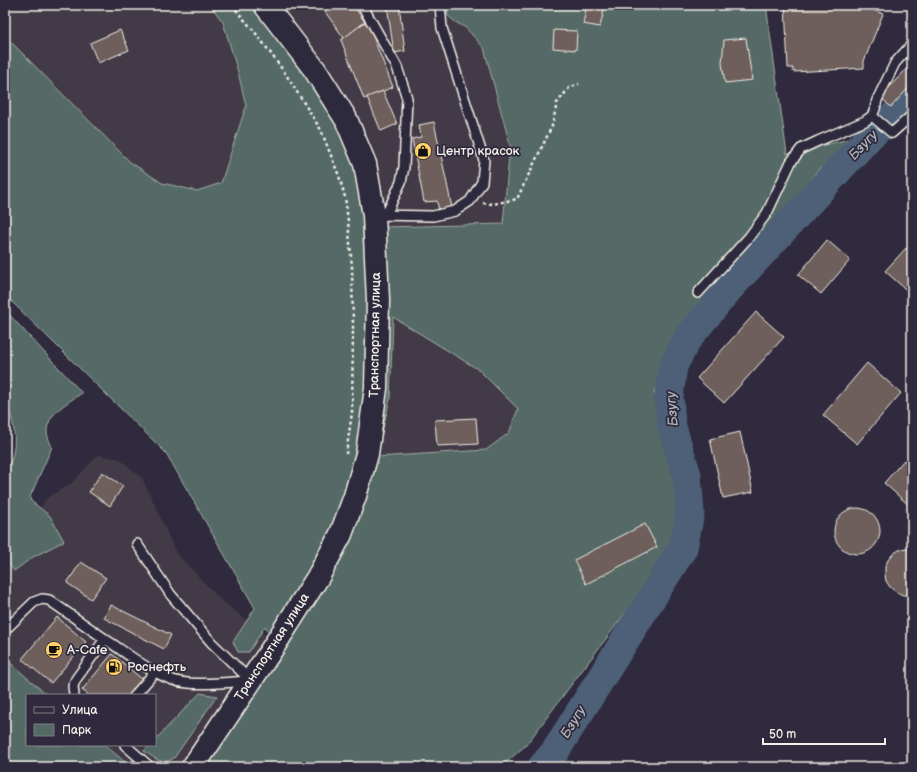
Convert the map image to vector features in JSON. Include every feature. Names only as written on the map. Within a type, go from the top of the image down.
[{"type":"main road","name":"Транспортная улица","points":[[193,767],[318,577],[341,534],[355,496],[367,454],[376,388],[380,215],[365,164],[346,119],[315,70],[265,5]]},
{"type":"lane","points":[[362,5],[397,67],[407,98],[404,167],[401,182],[380,215]]},
{"type":"lane","points":[[380,215],[433,216],[456,211],[470,201],[482,182],[484,160],[442,28],[440,5]]},
{"type":"lane","points":[[698,293],[749,237],[767,213],[791,162],[801,149],[865,121],[872,116],[877,100],[895,63],[912,44]]},
{"type":"lane","points":[[872,116],[892,133],[912,115]]},
{"type":"lane","points":[[137,544],[171,595],[212,643],[251,681]]},
{"type":"lane","points":[[7,628],[34,602],[42,599],[49,600],[155,672],[187,683],[251,681]]},
{"type":"lane","points":[[74,694],[76,679],[105,639]]},
{"type":"lane","points":[[135,694],[155,672]]},
{"type":"lane","points":[[126,746],[150,767]]},
{"type":"path","points":[[232,5],[258,36],[285,73],[321,130],[339,176],[345,197],[352,267],[353,334],[352,413],[345,461]]},
{"type":"path","points":[[493,204],[518,199],[552,126],[557,103],[569,88],[578,84]]},
{"type":"shaded area","points":[[5,5],[220,5],[246,106],[221,183],[197,191],[162,183],[130,162],[5,36]]},
{"type":"shaded area","points":[[277,5],[446,5],[448,16],[466,28],[484,48],[510,146],[503,224],[383,227]]},
{"type":"shaded area","points":[[393,316],[479,370],[518,409],[509,433],[486,450],[376,457],[390,399]]},
{"type":"shaded area","points":[[98,455],[120,459],[142,478],[176,553],[221,600],[274,642],[193,767],[122,767],[93,746],[156,746],[156,694],[26,694],[5,680],[5,561],[47,498],[73,482]]},
{"type":"green space","points":[[210,5],[277,5],[296,30],[384,227],[503,224],[510,145],[484,48],[466,28],[448,16],[446,5],[766,5],[787,154],[866,135],[818,170],[654,391],[690,527],[526,745],[501,767],[193,767],[274,642],[265,626],[249,652],[238,652],[233,642],[255,608],[166,453],[5,295],[5,36],[130,162],[162,183],[197,191],[221,183],[246,106],[238,72],[223,22]],"holes":[[[393,317],[479,370],[518,409],[509,433],[486,450],[376,457],[390,399]]]},
{"type":"green space","points":[[5,310],[82,393],[65,404],[55,414],[48,425],[47,432],[52,447],[30,497],[31,501],[50,516],[64,541],[33,557],[14,571],[9,564],[5,565],[5,475],[14,451],[14,429],[11,415],[5,401]]},
{"type":"green space","points":[[5,640],[8,661],[46,694],[26,694],[26,746],[106,746],[126,763],[133,760],[138,763],[142,758],[154,767],[11,767],[5,742]]},
{"type":"green space","points":[[200,693],[217,696],[174,758],[162,761],[144,751],[149,746],[156,746],[156,739]]},
{"type":"building","points":[[320,5],[353,5],[365,22],[344,38]]},
{"type":"building","points":[[387,5],[399,5],[405,51],[394,53]]},
{"type":"building","points":[[587,5],[605,5],[600,27],[583,24]]},
{"type":"building","points":[[785,5],[862,5],[883,14],[864,61],[864,68],[793,72],[793,68],[788,68]]},
{"type":"building","points":[[365,22],[370,29],[393,87],[364,99],[341,40]]},
{"type":"building","points":[[120,30],[129,50],[98,63],[90,43]]},
{"type":"building","points":[[554,30],[577,31],[576,50],[553,48]]},
{"type":"building","points":[[746,38],[752,80],[725,83],[722,63],[724,40]]},
{"type":"building","points":[[912,63],[912,84],[891,107],[880,97]]},
{"type":"building","points":[[383,91],[397,124],[381,131],[367,97]]},
{"type":"building","points":[[434,122],[452,208],[439,211],[437,201],[424,202],[412,139],[421,137],[419,125]]},
{"type":"building","points":[[827,240],[850,260],[821,294],[798,275]]},
{"type":"building","points":[[906,248],[912,254],[912,295],[885,271]]},
{"type":"building","points":[[756,312],[784,337],[724,403],[697,378]]},
{"type":"building","points":[[867,363],[901,393],[857,444],[823,415]]},
{"type":"building","points":[[476,418],[478,444],[437,446],[435,420]]},
{"type":"building","points":[[740,432],[753,492],[723,498],[710,439]]},
{"type":"building","points":[[904,460],[912,468],[912,508],[884,483]]},
{"type":"building","points":[[102,472],[123,486],[110,506],[89,492]]},
{"type":"building","points":[[852,508],[862,508],[870,512],[876,518],[880,526],[880,536],[876,544],[870,550],[862,554],[852,554],[844,550],[838,544],[834,536],[834,526],[838,518],[844,512]]},
{"type":"building","points":[[645,524],[657,547],[586,584],[574,560]]},
{"type":"building","points":[[912,549],[912,595],[903,595],[896,592],[886,581],[885,574],[885,567],[893,554],[899,550]]},
{"type":"building","points":[[81,562],[106,578],[91,599],[67,583]]},
{"type":"building","points":[[111,605],[171,635],[164,649],[104,618]]},
{"type":"building","name":"A-Cafe","points":[[57,617],[86,642],[51,683],[22,659]]},
{"type":"building","name":"Роснефть","points":[[112,654],[142,679],[130,694],[88,694],[82,690]]},
{"type":"waterway","name":"Бзугу","points":[[542,767],[554,753],[683,548],[690,513],[687,475],[671,424],[669,396],[673,366],[688,338],[728,290],[870,136],[912,100]]},
{"type":"place","name":"Центр красок","points":[[423,151]]},
{"type":"place","name":"A-Cafe","points":[[54,650]]},
{"type":"place","name":"Роснефть","points":[[114,667]]}]
